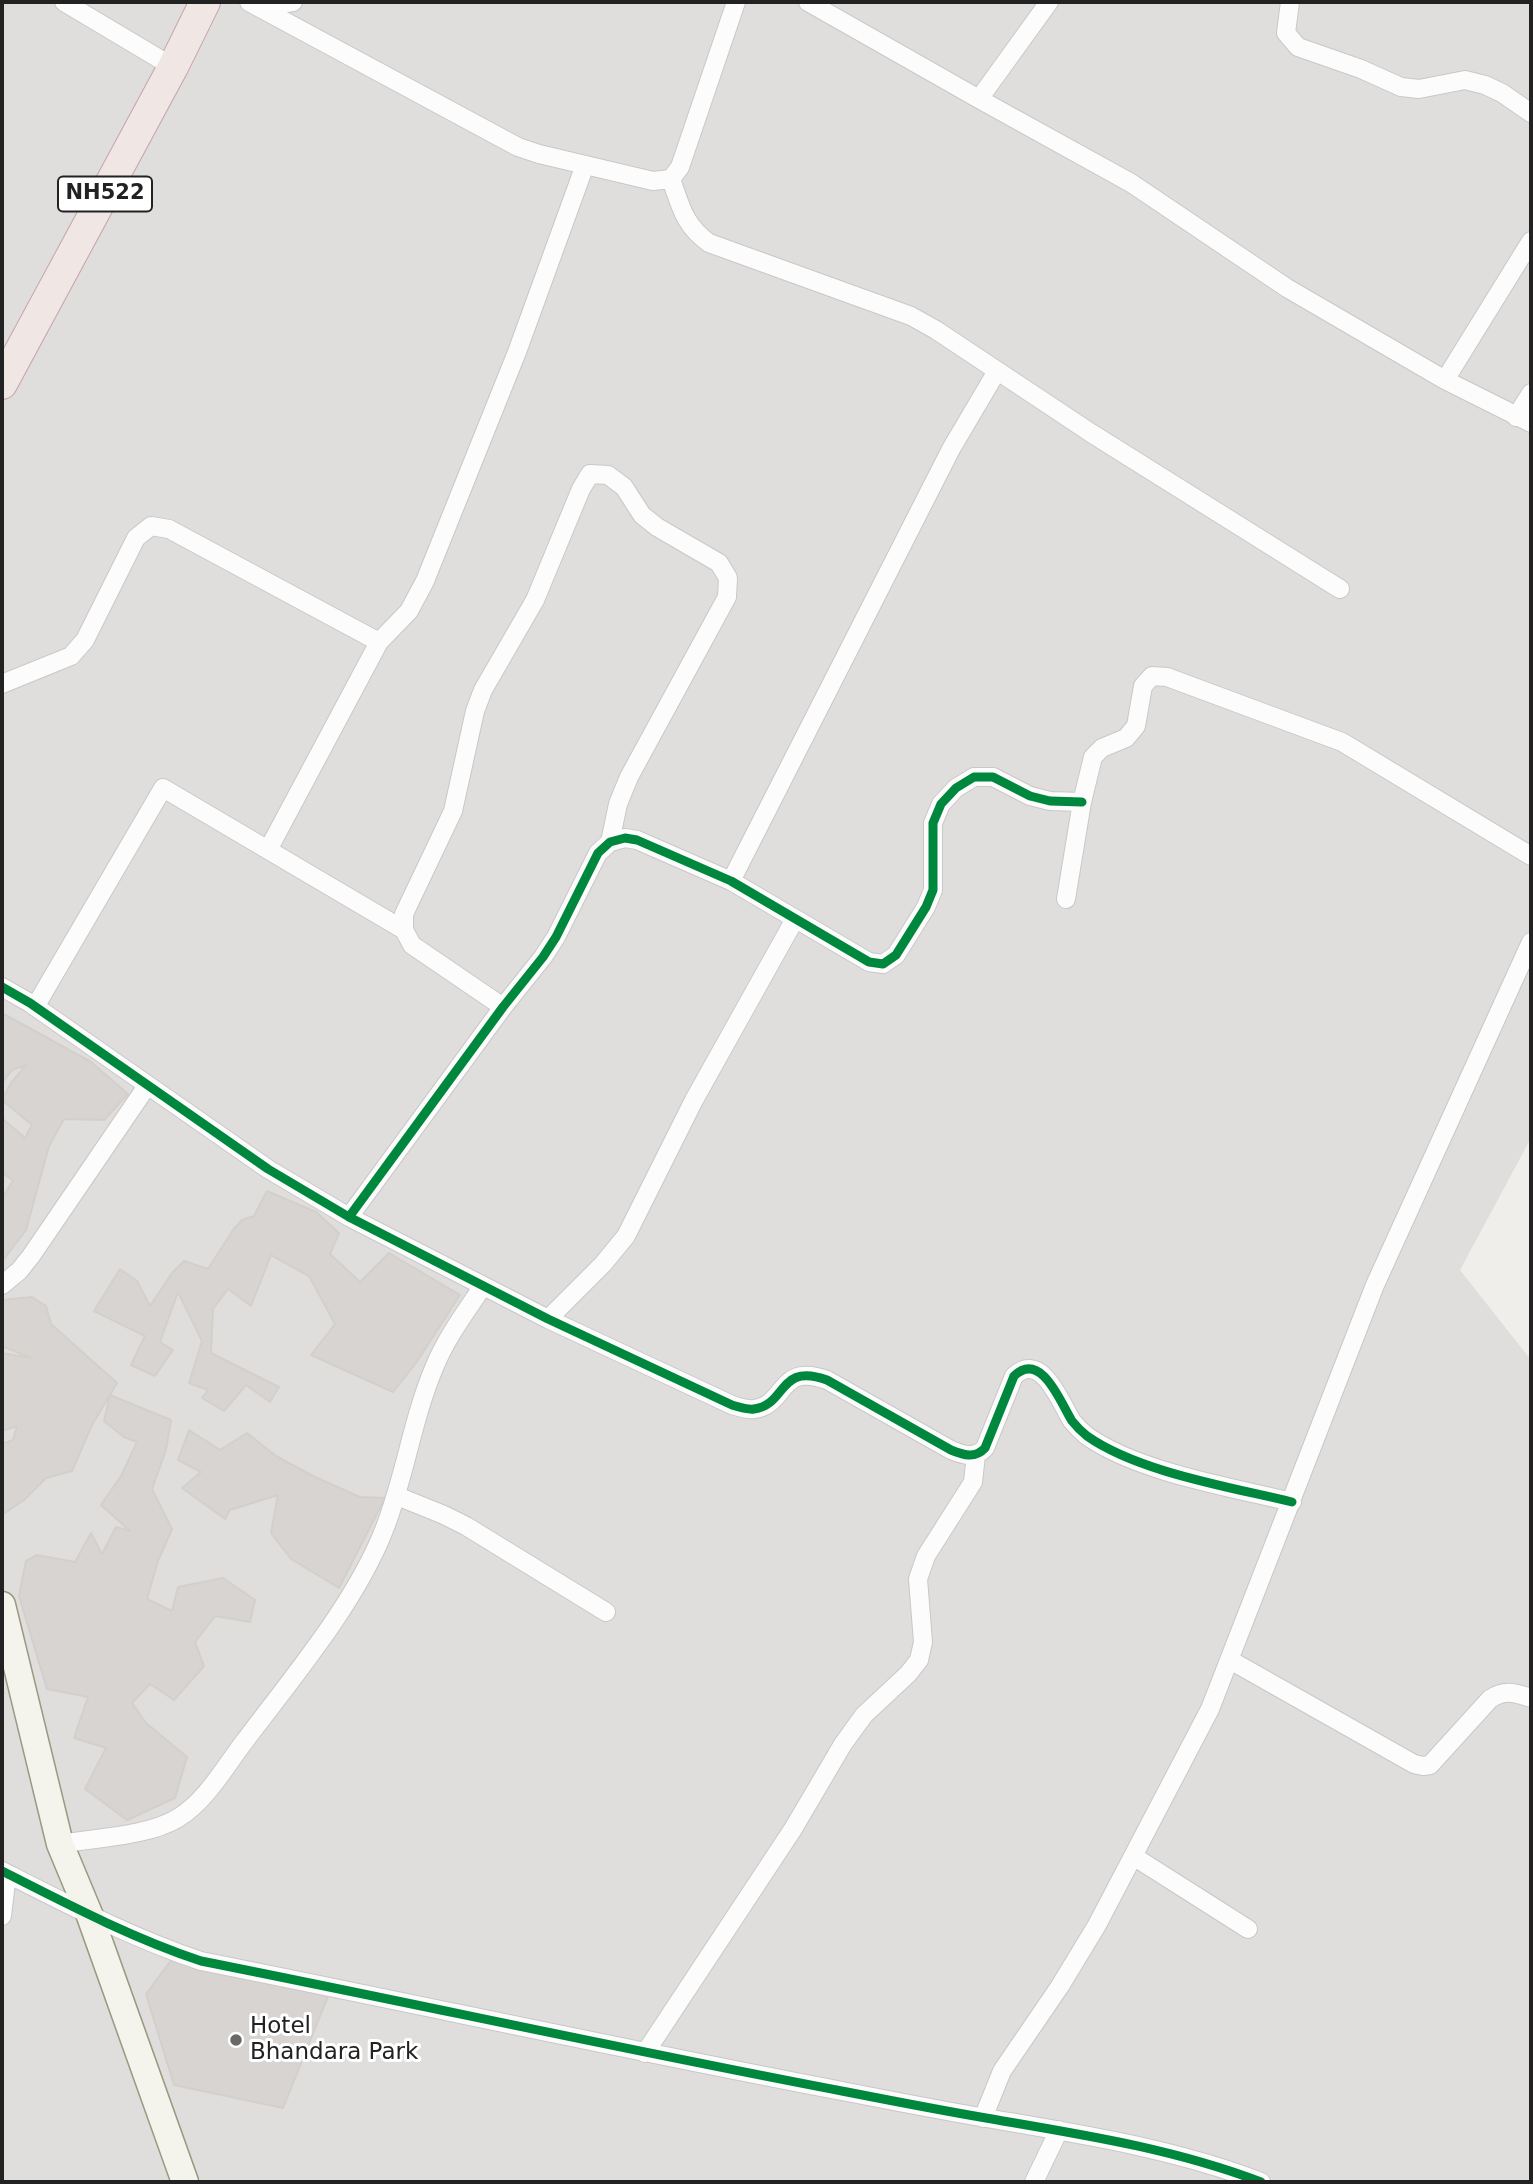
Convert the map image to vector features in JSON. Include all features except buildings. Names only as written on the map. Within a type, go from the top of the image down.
[{"type":"highway","name":"NH522","points":[[2,384],[173,67],[205,2]]},
{"type":"main road","points":[[2,1605],[60,1844],[90,1916],[185,2182]]},
{"type":"street","points":[[64,2],[173,67]]},
{"type":"street","points":[[254,4],[293,2]]},
{"type":"street","points":[[254,4],[518,147],[653,181],[671,179],[680,167],[736,2]]},
{"type":"street","points":[[808,2],[1131,183],[1287,288],[1444,380],[1524,420],[1531,393]]},
{"type":"street","points":[[979,99],[1049,2]]},
{"type":"street","points":[[1290,2],[1286,33],[1298,47],[1361,68],[1401,87],[1419,89],[1465,80],[1485,85],[1503,93],[1531,113]]},
{"type":"street","points":[[268,850],[379,642],[409,611],[425,581],[517,352],[585,165]]},
{"type":"street","points":[[671,179],[685,218],[695,233],[709,243],[911,316],[1340,589]]},
{"type":"street","points":[[1444,380],[1531,241]]},
{"type":"street","points":[[731,881],[951,449],[998,371]]},
{"type":"street","points":[[503,1007],[412,945],[404,930],[404,914],[453,811],[475,711],[483,690],[535,600],[581,489],[590,474],[608,475],[624,487],[642,515],[719,564],[728,578],[727,597],[628,777],[618,804],[610,842]]},
{"type":"street","points":[[2,684],[71,656],[86,640],[136,538],[151,526],[169,529],[379,642]]},
{"type":"street","points":[[1066,899],[1082,802],[1093,757],[1102,748],[1126,738],[1136,726],[1143,686],[1152,676],[1167,677],[1342,742],[1531,856]]},
{"type":"street","points":[[349,1217],[550,947],[598,853],[610,842],[625,838],[637,840],[731,881],[869,962],[883,964],[896,954],[926,907],[933,890],[933,823],[941,804],[956,788],[974,777],[993,777],[1030,796],[1049,801],[1082,802]]},
{"type":"street","points":[[35,1007],[163,788],[404,930]]},
{"type":"street","points":[[548,1319],[603,1264],[626,1236],[694,1100],[795,919]]},
{"type":"street","points":[[983,2118],[1002,2071],[1060,1986],[1097,1925],[1210,1709],[1375,1285],[1531,942]]},
{"type":"street","points":[[2,987],[35,1007],[268,1169],[349,1217],[548,1319],[732,1405],[758,1408],[765,1405],[797,1376],[809,1374],[827,1380],[951,1450],[976,1455],[985,1448],[1014,1376],[1020,1371],[1032,1370],[1045,1376],[1052,1384],[1083,1433],[1105,1447],[1143,1464],[1170,1472],[1292,1502]]},
{"type":"street","points":[[2,1285],[19,1271],[31,1256],[147,1086]]},
{"type":"street","points":[[60,1844],[157,1828],[180,1817],[204,1794],[310,1655],[369,1564],[397,1496],[433,1369],[456,1326],[483,1286]]},
{"type":"street","points":[[645,2053],[793,1829],[843,1744],[864,1715],[908,1674],[919,1660],[923,1642],[918,1589],[921,1567],[973,1482],[976,1455]]},
{"type":"street","points":[[397,1496],[466,1526],[606,1612]]},
{"type":"street","points":[[1230,1660],[1414,1764],[1423,1766],[1430,1765],[1496,1695],[1513,1693],[1531,1698]]},
{"type":"street","points":[[1133,1856],[1248,1929]]},
{"type":"street","points":[[2,1916],[4,1873],[90,1916],[201,1961],[559,2033],[645,2053],[1147,2147],[1261,2182]]},
{"type":"street","points":[[1034,2182],[1059,2130]]},
{"type":"shaded area","points":[[2,2],[1531,2],[1531,1138],[1460,1270],[1531,1360],[1531,2182],[2,2182]]},
{"type":"cycle path","points":[[349,1217],[503,1007],[543,957],[556,937],[598,853],[610,842],[625,838],[637,840],[731,881],[869,962],[883,964],[896,955],[926,907],[933,890],[933,823],[941,804],[956,788],[974,777],[993,777],[1030,796],[1050,801],[1082,802]]},
{"type":"cycle path","points":[[2,987],[30,1003],[268,1169],[349,1217],[548,1319],[732,1405],[751,1409],[765,1406],[791,1380],[800,1376],[811,1376],[827,1380],[951,1450],[973,1455],[985,1448],[1014,1376],[1024,1370],[1033,1370],[1042,1374],[1049,1382],[1077,1427],[1108,1449],[1185,1477],[1292,1502]]},
{"type":"cycle path","points":[[2,1871],[125,1931],[201,1961],[933,2109],[1125,2143],[1194,2160],[1261,2182]]},
{"type":"place","name":"Hotel Bhandara Park","points":[[236,2040]]}]
